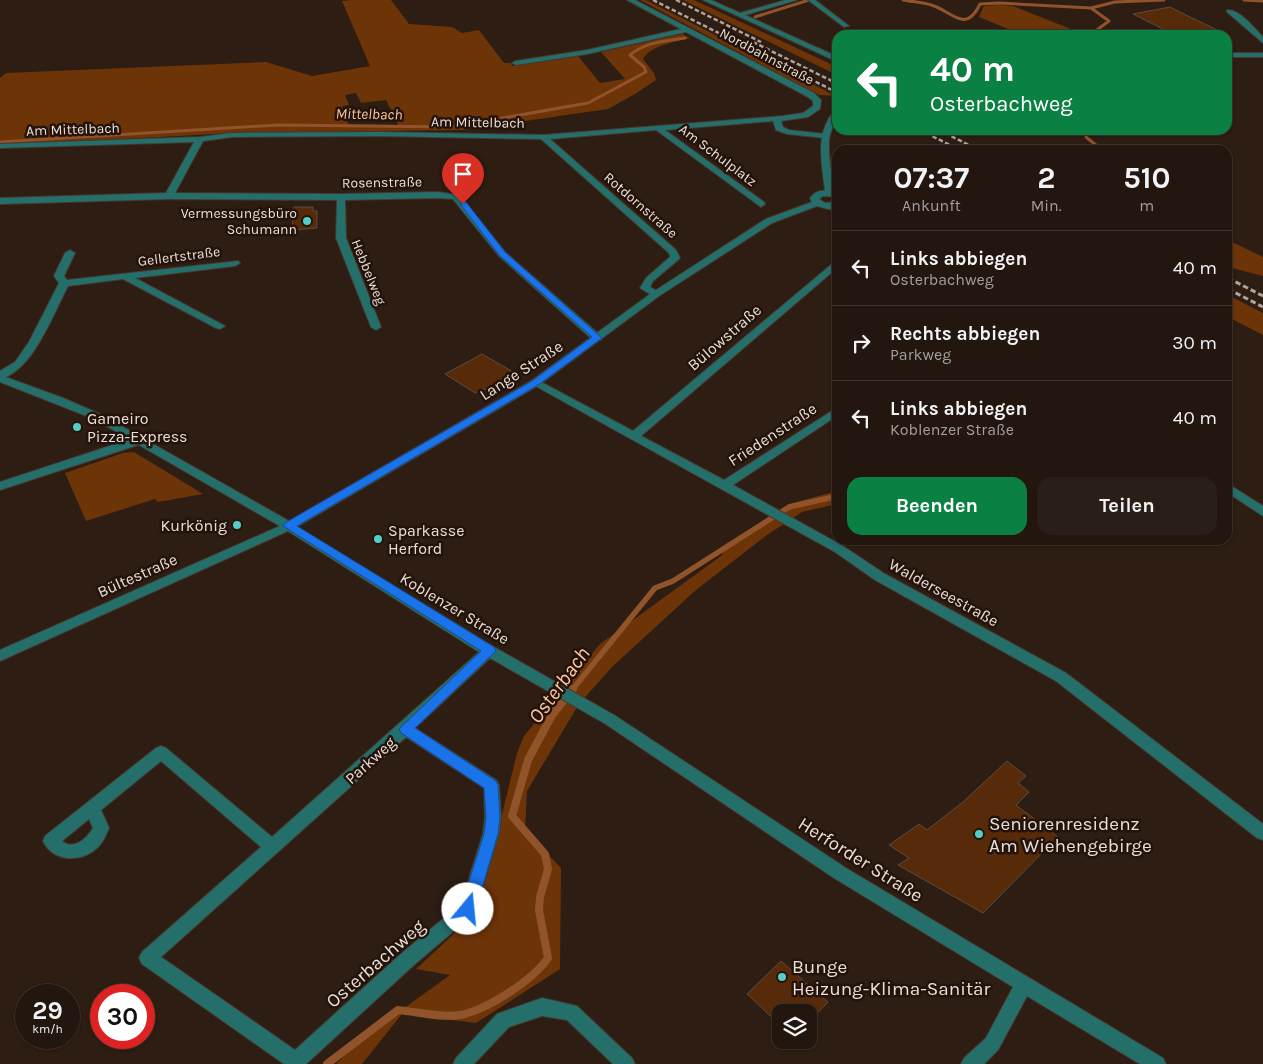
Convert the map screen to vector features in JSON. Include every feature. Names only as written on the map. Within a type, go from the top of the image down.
[{"type":"street","name":"Nordbahnstraße","points":[[630,0],[811,95],[817,100],[817,107],[811,112],[776,119]]},
{"type":"street","points":[[706,0],[832,57]]},
{"type":"street","points":[[739,15],[794,0]]},
{"type":"street","points":[[812,0],[846,26]]},
{"type":"street","points":[[1229,11],[1243,20],[1263,41]]},
{"type":"street","points":[[516,62],[587,52],[687,30]]},
{"type":"street","points":[[1232,55],[1263,55]]},
{"type":"street","points":[[832,117],[829,120],[825,136],[832,181]]},
{"type":"street","points":[[776,119],[779,128],[787,132],[825,136]]},
{"type":"street","name":"Am Mittelbach","points":[[0,146],[200,140],[232,135],[380,134],[543,137],[776,119]]},
{"type":"street","name":"Am Schulplatz","points":[[658,128],[761,204]]},
{"type":"street","name":"Rotdornstraße","points":[[543,137],[673,252],[675,258],[649,280],[646,288],[656,294]]},
{"type":"street","points":[[169,196],[200,140]]},
{"type":"street","name":"Lange Straße","points":[[289,526],[535,383],[656,294],[769,221],[816,202],[814,200],[815,196],[821,193],[832,194]]},
{"type":"street","name":"Rosenstraße","points":[[0,202],[169,196],[341,197],[437,195],[456,197],[502,254],[598,338]]},
{"type":"street","name":"Hebbelweg","points":[[341,197],[340,238],[376,327]]},
{"type":"street","points":[[816,202],[832,206]]},
{"type":"street","points":[[0,377],[19,364],[34,342],[64,284],[59,276],[70,253]]},
{"type":"street","name":"Gellertstraße","points":[[64,284],[235,263]]},
{"type":"street","name":"Bülowstraße","points":[[633,437],[832,267]]},
{"type":"street","name":"Gellertstraße","points":[[126,276],[220,326]]},
{"type":"street","name":"Koblenzer Straße","points":[[0,377],[98,417],[140,440],[289,526],[489,651],[548,684]]},
{"type":"street","name":"Walderseestraße","points":[[535,383],[839,549],[880,577],[1061,677],[1263,832]]},
{"type":"street","name":"Friedenstraße","points":[[724,485],[832,414]]},
{"type":"street","points":[[0,486],[140,440]]},
{"type":"street","points":[[1232,491],[1263,512]]},
{"type":"street","name":"Bültestraße","points":[[0,656],[289,526]]},
{"type":"street","name":"Parkweg","points":[[148,958],[405,729],[489,651]]},
{"type":"street","name":"Herforder Straße","points":[[548,684],[650,746],[840,873],[1157,1064]]},
{"type":"street","name":"Osterbachweg","points":[[148,958],[295,1062],[409,958],[459,918],[468,909],[491,834],[493,817],[491,785],[405,729]]},
{"type":"street","points":[[92,808],[161,752],[272,847]]},
{"type":"street","points":[[970,1064],[992,1044],[1024,984]]},
{"type":"street","points":[[462,1064],[503,1020],[542,1007],[571,1012],[626,1064]]},
{"type":"shaded area","points":[[391,0],[409,24],[452,27],[462,33],[479,30],[504,63],[510,63],[513,66],[578,56],[600,83],[625,79],[601,52],[682,34],[690,38],[657,47],[647,54],[643,59],[654,73],[656,80],[608,109],[463,130],[232,133],[0,146],[0,78],[6,73],[266,62],[312,76],[370,66],[342,1]],"holes":[[[356,93],[361,103],[386,100],[398,125],[348,124],[342,106],[349,105],[345,95]]]},
{"type":"shaded area","points":[[640,0],[646,0],[832,94],[832,96],[819,95]]},
{"type":"shaded area","points":[[683,0],[694,0],[832,65],[832,73]]},
{"type":"shaded area","points":[[984,6],[1013,6],[1073,30],[1011,30],[979,17]]},
{"type":"shaded area","points":[[1232,242],[1263,257],[1263,276],[1232,268]]},
{"type":"shaded area","points":[[1232,297],[1263,313],[1263,335],[1232,319]]},
{"type":"shaded area","points":[[134,452],[203,494],[158,502],[155,499],[86,521],[65,473],[123,453]]},
{"type":"shaded area","points":[[832,492],[832,505],[802,512],[767,535],[696,590],[613,666],[579,704],[527,791],[525,830],[561,868],[560,969],[476,1023],[402,1014],[362,1064],[336,1064],[360,1040],[450,975],[416,969],[473,916],[495,843],[517,753],[524,736],[600,644],[721,556],[727,543],[754,531],[789,504]]},
{"type":"building","points":[[1170,7],[1218,30],[1165,30],[1133,14]]},
{"type":"building","name":"Vermessungsbüro Schumann","points":[[294,207],[313,207],[313,211],[317,211],[317,228],[293,230],[292,213]]},
{"type":"building","points":[[482,354],[515,373],[485,390],[483,389],[475,393],[445,374]]},
{"type":"building","name":"Seniorenresidenz Am Wiehengebirge","points":[[1007,761],[1026,776],[1018,783],[1029,792],[1016,805],[1058,837],[983,913],[898,865],[909,858],[889,845],[919,824],[927,830],[963,802]]},
{"type":"building","name":"Bunge Heizung-Klima-Sanitär","points":[[781,961],[828,1002],[817,1014],[817,1004],[772,1004],[772,1018],[747,994]]},
{"type":"waterway","points":[[755,17],[809,0]]},
{"type":"waterway","points":[[903,0],[930,5],[964,19],[969,18],[975,13],[980,4],[999,3],[1091,8]]},
{"type":"waterway","points":[[1091,8],[1115,2],[1164,0]]},
{"type":"waterway","points":[[1244,0],[1263,1]]},
{"type":"waterway","name":"Osterbach","points":[[1091,8],[1109,21],[1097,30]]},
{"type":"waterway","name":"Mittelbach","points":[[0,142],[278,125],[452,127],[588,103],[646,72],[644,67],[630,55],[642,47],[685,38]]},
{"type":"waterway","name":"Osterbach","points":[[1086,135],[1086,137],[1096,145]]},
{"type":"waterway","name":"Osterbach","points":[[572,690],[655,588],[673,581],[789,507],[832,497]]},
{"type":"waterway","name":"Osterbach","points":[[327,1064],[398,1010],[445,1016],[471,1012],[496,1001],[521,984],[541,967],[548,958],[539,910],[540,897],[548,869],[545,854],[512,816],[528,760],[552,715],[573,689]]},
{"type":"railway","points":[[653,0],[832,90]]},
{"type":"railway","points":[[676,0],[761,42]]},
{"type":"railway","points":[[753,42],[832,81]]},
{"type":"railway","points":[[930,135],[950,145]]},
{"type":"railway","points":[[949,135],[969,145]]},
{"type":"railway","points":[[1232,280],[1263,296]]},
{"type":"railway","points":[[1232,291],[1263,307]]},
{"type":"place","name":"Vermessungsbüro Schumann","points":[[307,221]]},
{"type":"place","name":"Gameiro Pizza-Express","points":[[77,427]]},
{"type":"place","name":"Kurkönig","points":[[237,525]]},
{"type":"place","name":"Sparkasse Herford","points":[[378,539]]},
{"type":"place","name":"Seniorenresidenz Am Wiehengebirge","points":[[979,834]]},
{"type":"place","name":"Bunge Heizung-Klima-Sanitär","points":[[782,977]]},
{"type":"route","points":[[463,204],[502,254],[598,338],[535,383],[289,526],[489,651],[405,729],[491,785],[493,817],[491,834],[468,909]]}]
